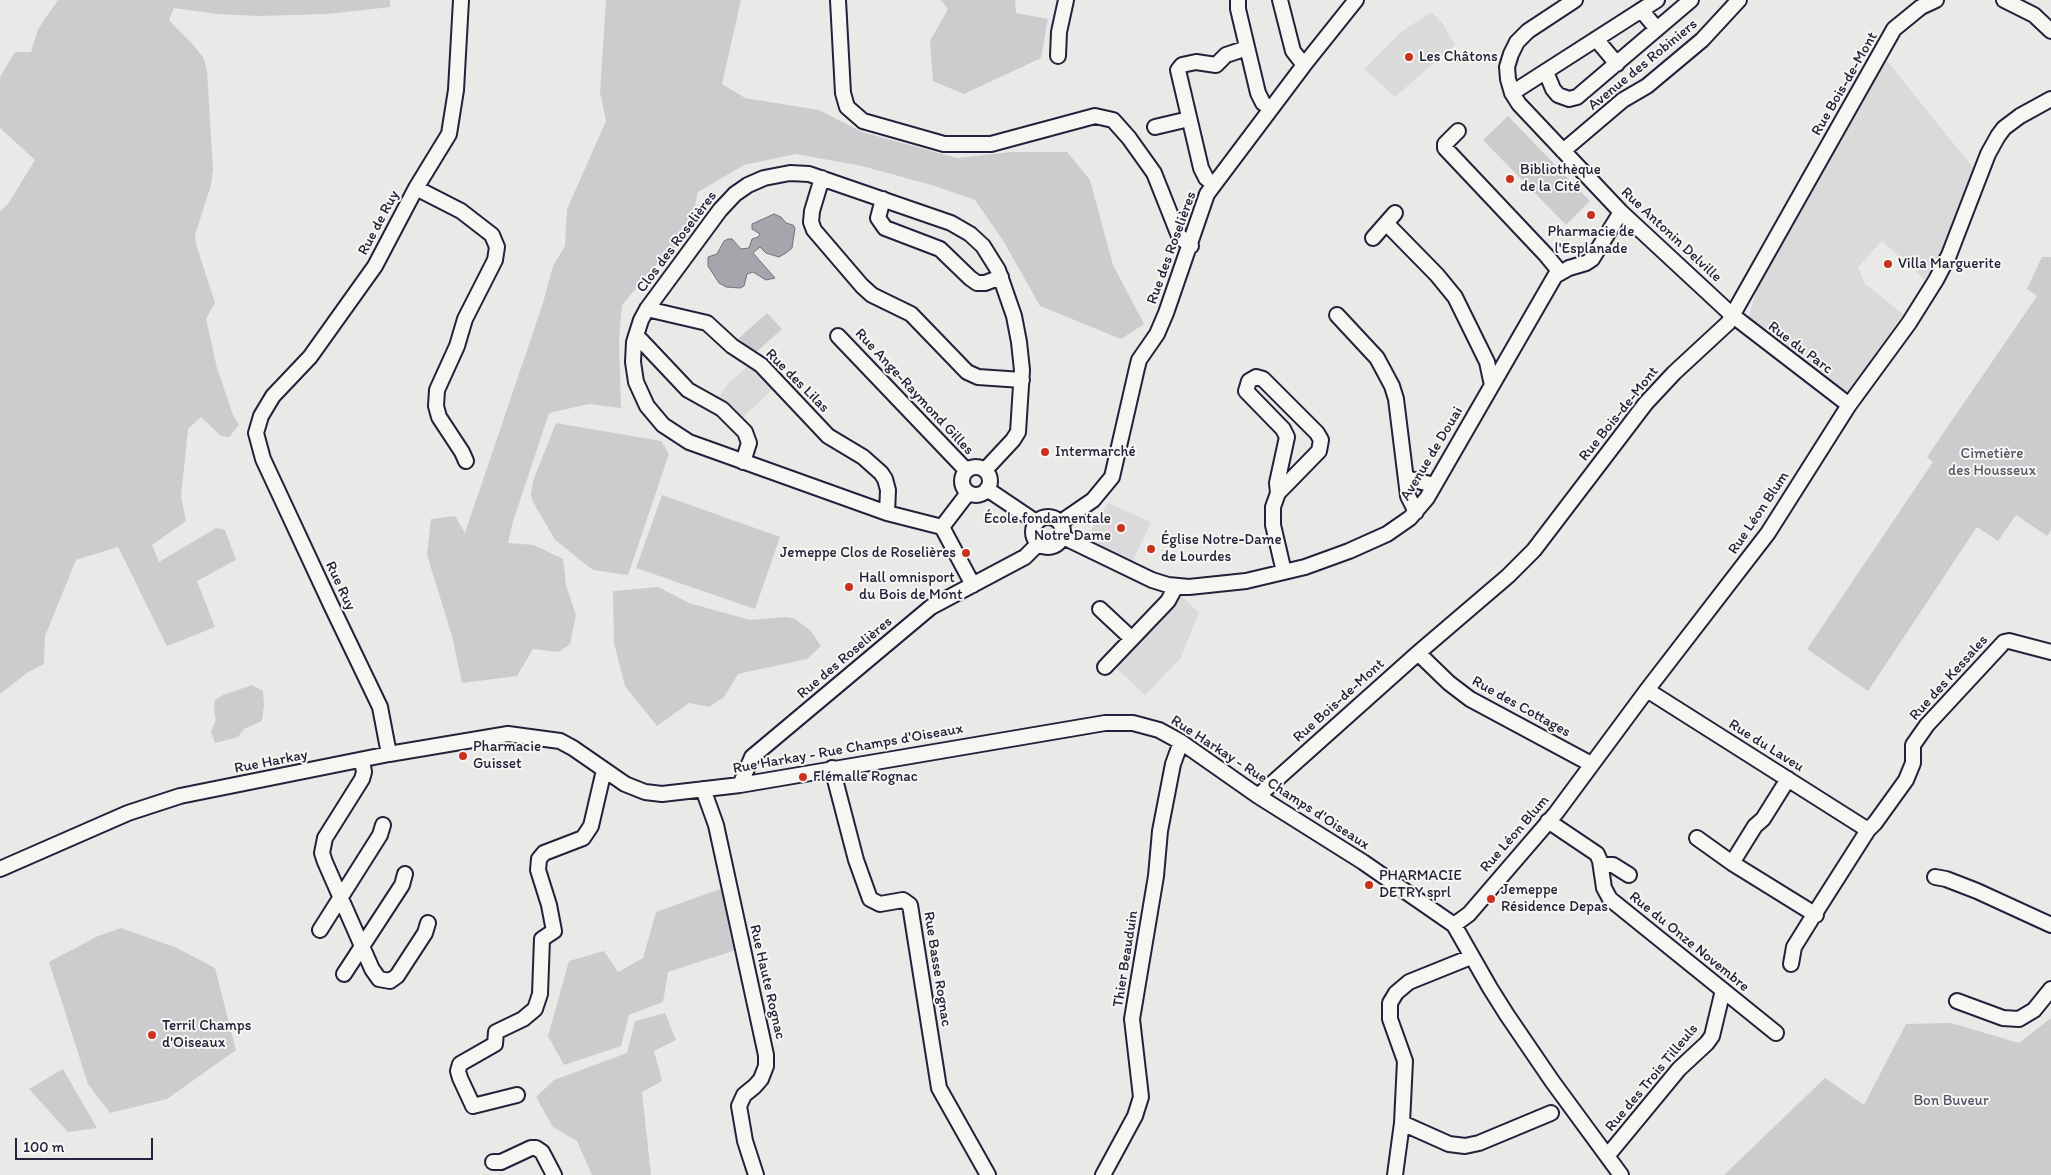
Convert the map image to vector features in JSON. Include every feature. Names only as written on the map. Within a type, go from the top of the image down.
[{"type":"street","name":"Rue de Ruy","points":[[256,433],[261,416],[273,396],[310,357],[374,266],[416,188],[449,134],[456,90],[461,0]]},
{"type":"street","points":[[838,0],[843,93],[847,107],[863,121],[944,144],[991,144],[1095,116],[1113,120],[1129,138],[1154,173],[1179,236],[1190,246]]},
{"type":"street","points":[[1058,56],[1059,32],[1066,0]]},
{"type":"street","points":[[1238,0],[1238,9],[1258,93],[1263,102],[1271,109]]},
{"type":"street","points":[[1280,0],[1293,51],[1304,65]]},
{"type":"street","name":"Rue des Roselières","points":[[1061,522],[1093,500],[1112,477],[1136,368],[1139,360],[1157,334],[1166,313],[1204,200],[1304,65],[1356,0]]},
{"type":"street","name":"Rue Antonin Delville","points":[[1575,0],[1521,37],[1511,54],[1507,71],[1512,92],[1523,110],[1621,212],[1732,315]]},
{"type":"street","points":[[1512,92],[1657,0]]},
{"type":"street","name":"Avenue des Robiniers","points":[[1546,72],[1555,92],[1561,97],[1569,99],[1580,96],[1691,0]]},
{"type":"street","name":"Avenue des Robiniers","points":[[1563,151],[1623,100],[1647,86],[1707,35],[1739,0]]},
{"type":"street","name":"Rue Bois-de-Mont","points":[[1258,796],[1418,653],[1508,576],[1534,550],[1646,403],[1674,372],[1724,326],[1894,29],[1921,7],[1936,0]]},
{"type":"street","points":[[2004,0],[2034,15],[2051,31]]},
{"type":"street","name":"Avenue des Robiniers","points":[[1641,10],[1658,29]]},
{"type":"street","name":"Avenue des Robiniers","points":[[1596,39],[1617,64]]},
{"type":"street","points":[[1214,185],[1206,178],[1201,168],[1178,74],[1179,68],[1196,62],[1216,65],[1226,55],[1247,48]]},
{"type":"street","name":"Rue Léon Blum","points":[[1454,925],[1469,914],[1548,821],[1768,533],[1852,402],[1911,320],[1936,280],[1957,236],[1988,154],[1998,136],[2004,128],[2020,116],[2051,100]]},
{"type":"street","points":[[1155,127],[1189,118]]},
{"type":"street","points":[[1458,131],[1439,150],[1546,254],[1560,272],[1592,259],[1621,212]]},
{"type":"street","name":"Clos des Roselières","points":[[942,527],[888,513],[683,440],[668,430],[654,416],[644,401],[636,382],[633,355],[636,335],[647,309],[720,210],[735,194],[755,181],[773,175],[799,173],[822,178],[951,223],[964,230],[987,251],[1001,277],[1017,327],[1022,380],[1017,436],[985,470]]},
{"type":"street","points":[[822,178],[812,210],[811,222],[814,230],[862,286],[872,295],[906,311],[916,318],[958,365],[970,374],[984,378],[1022,380]]},
{"type":"street","points":[[416,188],[461,211],[489,232],[495,239],[497,247],[495,260],[465,319],[457,346],[437,390],[436,406],[439,417],[466,461]]},
{"type":"street","points":[[883,199],[878,218],[884,228],[940,249],[977,283],[985,283],[1001,277]]},
{"type":"street","points":[[1372,238],[1391,218],[1449,289],[1484,355],[1489,367],[1492,385]]},
{"type":"street","name":"Avenue de Douai","points":[[1063,537],[1152,580],[1176,586],[1222,584],[1284,572],[1328,559],[1370,543],[1402,525],[1416,512],[1434,485],[1550,283],[1560,272]]},
{"type":"street","name":"Rue des Lilas","points":[[647,309],[707,323],[732,346],[761,365],[828,436],[864,457],[880,473],[885,479],[888,490],[888,513]]},
{"type":"street","points":[[1337,315],[1377,358],[1389,379],[1396,399],[1408,496],[1416,512]]},
{"type":"street","name":"Rue du Parc","points":[[1732,315],[1852,402]]},
{"type":"street","points":[[636,335],[688,390],[722,410],[745,432],[749,443],[743,462]]},
{"type":"street","name":"Rue Ange-Raymond Gilles","points":[[838,336],[966,470]]},
{"type":"street","points":[[1484,355],[1509,355]]},
{"type":"street","points":[[1278,493],[1277,483],[1287,437],[1283,429],[1248,394],[1247,385],[1256,376],[1263,379],[1317,433],[1321,440],[1321,448],[1317,454],[1278,493],[1273,507],[1273,525],[1284,572]]},
{"type":"street","name":"Rue Ruy","points":[[256,433],[263,459],[380,707],[389,754]]},
{"type":"street","points":[[978,466],[985,470],[990,481],[984,492],[976,495],[968,492],[961,482],[966,470],[978,466]]},
{"type":"street","points":[[1406,478],[1434,485]]},
{"type":"street","points":[[987,488],[1036,522]]},
{"type":"street","points":[[968,492],[942,527],[973,585]]},
{"type":"street","points":[[1048,516],[1061,522],[1064,530],[1063,537],[1056,545],[1047,547],[1038,544],[1034,537],[1033,529],[1036,522],[1048,516]]},
{"type":"street","name":"Rue des Roselières","points":[[740,785],[752,757],[931,607],[1025,556],[1038,544]]},
{"type":"street","points":[[1105,667],[1168,601],[1176,586]]},
{"type":"street","points":[[1100,608],[1131,638]]},
{"type":"street","name":"Rue des Kessales","points":[[1791,964],[1794,948],[1868,830],[1906,780],[1913,763],[1913,749],[1916,738],[1999,645],[2009,641],[2051,652]]},
{"type":"street","name":"Rue des Cottages","points":[[1418,653],[1449,682],[1480,705],[1591,764]]},
{"type":"street","name":"Rue du Laveu","points":[[1647,690],[1868,830]]},
{"type":"street","name":"Rue Harkay - Rue Champs d'Oiseaux","points":[[560,741],[625,784],[645,792],[671,794],[740,785],[1114,722],[1151,728],[1181,742],[1258,796],[1363,862],[1454,925],[1471,958],[1552,1081],[1621,1175]]},
{"type":"street","name":"Rue Harkay","points":[[0,869],[128,812],[180,796],[389,754],[508,734],[560,741]]},
{"type":"street","name":"Thier Beauduin","points":[[1104,1175],[1135,1116],[1142,1097],[1132,1020],[1156,876],[1160,831],[1173,764],[1181,742]]},
{"type":"street","points":[[362,760],[364,772],[362,779],[328,833],[323,846],[325,862],[377,976],[383,980],[390,981],[397,976],[425,934],[428,923]]},
{"type":"street","name":"Rue Basse Rognac","points":[[832,768],[856,860],[870,899],[880,904],[904,900],[910,905],[939,1088],[988,1175]]},
{"type":"street","points":[[517,1095],[473,1106],[458,1071],[460,1064],[495,1044],[496,1032],[523,1019],[535,1009],[540,994],[542,939],[554,931],[549,905],[538,870],[539,859],[544,853],[583,838],[591,826],[604,770]]},
{"type":"street","points":[[1732,863],[1788,779]]},
{"type":"street","name":"Rue Haute Rognac","points":[[703,789],[716,825],[766,1055],[766,1066],[761,1079],[744,1095],[739,1106],[756,1175]]},
{"type":"street","name":"Rue du Onze Novembre","points":[[1548,821],[1597,854],[1601,865],[1604,888],[1610,899],[1776,1033]]},
{"type":"street","points":[[320,930],[380,835],[384,825]]},
{"type":"street","points":[[1697,838],[1732,863],[1816,915]]},
{"type":"street","name":"Rue du Onze Novembre","points":[[1601,865],[1613,865],[1629,874]]},
{"type":"street","points":[[344,974],[402,884],[405,874]]},
{"type":"street","points":[[1935,877],[1946,879],[1977,891],[2051,926]]},
{"type":"street","points":[[1395,1175],[1402,1123],[1405,1061],[1390,1019],[1390,1003],[1400,988],[1411,981],[1471,958]]},
{"type":"street","points":[[1957,1001],[2003,1018],[2019,1019],[2034,1010],[2051,989]]},
{"type":"street","name":"Rue des Trois Tilleuls","points":[[1608,1155],[1679,1069],[1712,1036],[1723,990]]},
{"type":"street","points":[[1402,1123],[1449,1144],[1465,1146],[1479,1143],[1551,1113]]},
{"type":"street","points":[[493,1162],[501,1162],[531,1148],[536,1148],[542,1152],[554,1175]]},
{"type":"shaded area","name":"Les Châtons","points":[[1432,12],[1443,24],[1455,45],[1395,97],[1364,69],[1402,31]]},
{"type":"shaded area","points":[[1884,57],[1974,169],[1940,257],[1925,280],[1882,241],[1858,267],[1864,283],[1903,314],[1851,389],[1846,392],[1748,320],[1760,278]]},
{"type":"shaded area","points":[[774,214],[795,228],[792,248],[779,257],[766,253],[760,247],[753,253],[775,278],[766,280],[753,272],[747,274],[744,286],[740,288],[726,287],[719,283],[708,266],[708,257],[717,254],[724,241],[728,239],[732,239],[741,249],[749,248],[752,239],[760,234],[752,229],[752,224]]},
{"type":"shaded area","points":[[752,362],[776,386],[741,419],[718,398],[727,385]]},
{"type":"shaded area","name":"École fondamentale Notre Dame","points":[[1108,503],[1151,522],[1132,563],[1091,545],[1089,534]]},
{"type":"shaded area","points":[[1182,596],[1199,613],[1180,659],[1145,695],[1114,666]]},
{"type":"green space","points":[[58,0],[390,0],[390,7],[327,14],[258,16],[217,14],[174,8],[169,20],[203,57],[207,70],[213,170],[211,185],[195,235],[196,244],[215,303],[206,319],[217,368],[233,415],[239,425],[229,437],[221,436],[201,417],[188,429],[181,497],[186,521],[152,545],[159,562],[216,528],[225,530],[236,560],[197,581],[215,627],[167,646],[118,547],[76,560],[45,636],[44,664],[27,673],[0,694],[0,211],[8,204],[35,160],[0,128],[0,77],[15,52],[31,52],[38,29]]},
{"type":"green space","points":[[606,0],[741,0],[722,84],[745,98],[819,110],[862,132],[957,158],[1012,152],[1067,152],[1090,180],[1113,265],[1144,324],[1121,339],[1040,306],[1004,242],[975,200],[935,186],[862,166],[796,154],[744,165],[698,192],[688,236],[652,269],[622,305],[619,341],[621,408],[589,404],[549,413],[512,525],[508,543],[534,545],[563,559],[566,585],[576,615],[570,644],[559,652],[533,649],[517,676],[462,683],[452,636],[427,555],[431,519],[455,516],[465,533],[543,303],[553,266],[565,246],[567,209],[606,121],[600,92]]},
{"type":"green space","points":[[941,0],[1015,0],[1016,13],[1048,19],[1041,58],[964,94],[933,81],[930,41],[948,9]]},
{"type":"green space","points":[[1508,116],[1590,201],[1566,225],[1483,140]]},
{"type":"green space","name":"Cimetière des Housseux","points":[[2042,257],[2051,257],[2051,530],[2047,536],[2016,515],[1998,541],[1977,527],[1868,691],[1807,649],[1933,462],[1927,457],[2037,296],[2027,289]]},
{"type":"green space","points":[[767,313],[782,329],[754,354],[739,338]]},
{"type":"green space","points":[[556,423],[661,441],[669,454],[628,575],[593,570],[555,540],[533,502],[531,495],[533,481]]},
{"type":"green space","points":[[662,495],[780,537],[755,609],[636,568]]},
{"type":"green space","points":[[658,587],[689,603],[750,620],[786,617],[795,619],[811,631],[821,646],[807,659],[738,674],[724,697],[709,707],[689,703],[657,726],[625,686],[614,643],[613,591]]},
{"type":"green space","points":[[252,685],[263,691],[262,721],[244,729],[238,737],[215,743],[211,731],[216,720],[214,711],[215,700],[223,695]]},
{"type":"green space","points":[[723,888],[736,950],[668,972],[663,1002],[629,1015],[621,1046],[564,1065],[548,1036],[569,961],[604,951],[618,972],[643,958],[656,912]]},
{"type":"green space","name":"Terril Champs d'Oiseaux","points":[[121,928],[177,948],[215,968],[236,1050],[167,1099],[110,1113],[88,1084],[49,962],[98,936]]},
{"type":"green space","points":[[665,1013],[676,1040],[654,1051],[662,1081],[642,1092],[651,1175],[592,1175],[577,1141],[553,1127],[536,1097],[554,1080],[627,1053],[635,1021]]},
{"type":"green space","name":"Bon Buveur","points":[[2051,1018],[2051,1175],[1724,1175],[1825,1078],[1864,1105],[1906,1024],[1951,1023],[2019,1043]]},
{"type":"green space","points":[[63,1069],[97,1128],[68,1132],[29,1089]]},
{"type":"place","name":"Les Châtons","points":[[1409,57]]},
{"type":"place","name":"Bibliothèque de la Cité","points":[[1510,179]]},
{"type":"place","name":"Pharmacie de l'Esplanade","points":[[1591,215]]},
{"type":"place","name":"Villa Marguerite","points":[[1888,264]]},
{"type":"place","name":"Intermarché","points":[[1045,452]]},
{"type":"place","name":"École fondamentale Notre Dame","points":[[1121,528]]},
{"type":"place","name":"Église Notre-Dame de Lourdes","points":[[1151,549]]},
{"type":"place","name":"Jemeppe Clos de Roselières","points":[[966,553]]},
{"type":"place","name":"Hall omnisport du Bois de Mont","points":[[849,587]]},
{"type":"place","name":"Pharmacie Guisset","points":[[463,756]]},
{"type":"place","name":"Flémalle Rognac","points":[[803,777]]},
{"type":"place","name":"PHARMACIE DETRY sprl","points":[[1369,885]]},
{"type":"place","name":"Jemeppe Résidence Depas","points":[[1491,899]]},
{"type":"place","name":"Terril Champs d'Oiseaux","points":[[152,1035]]}]
